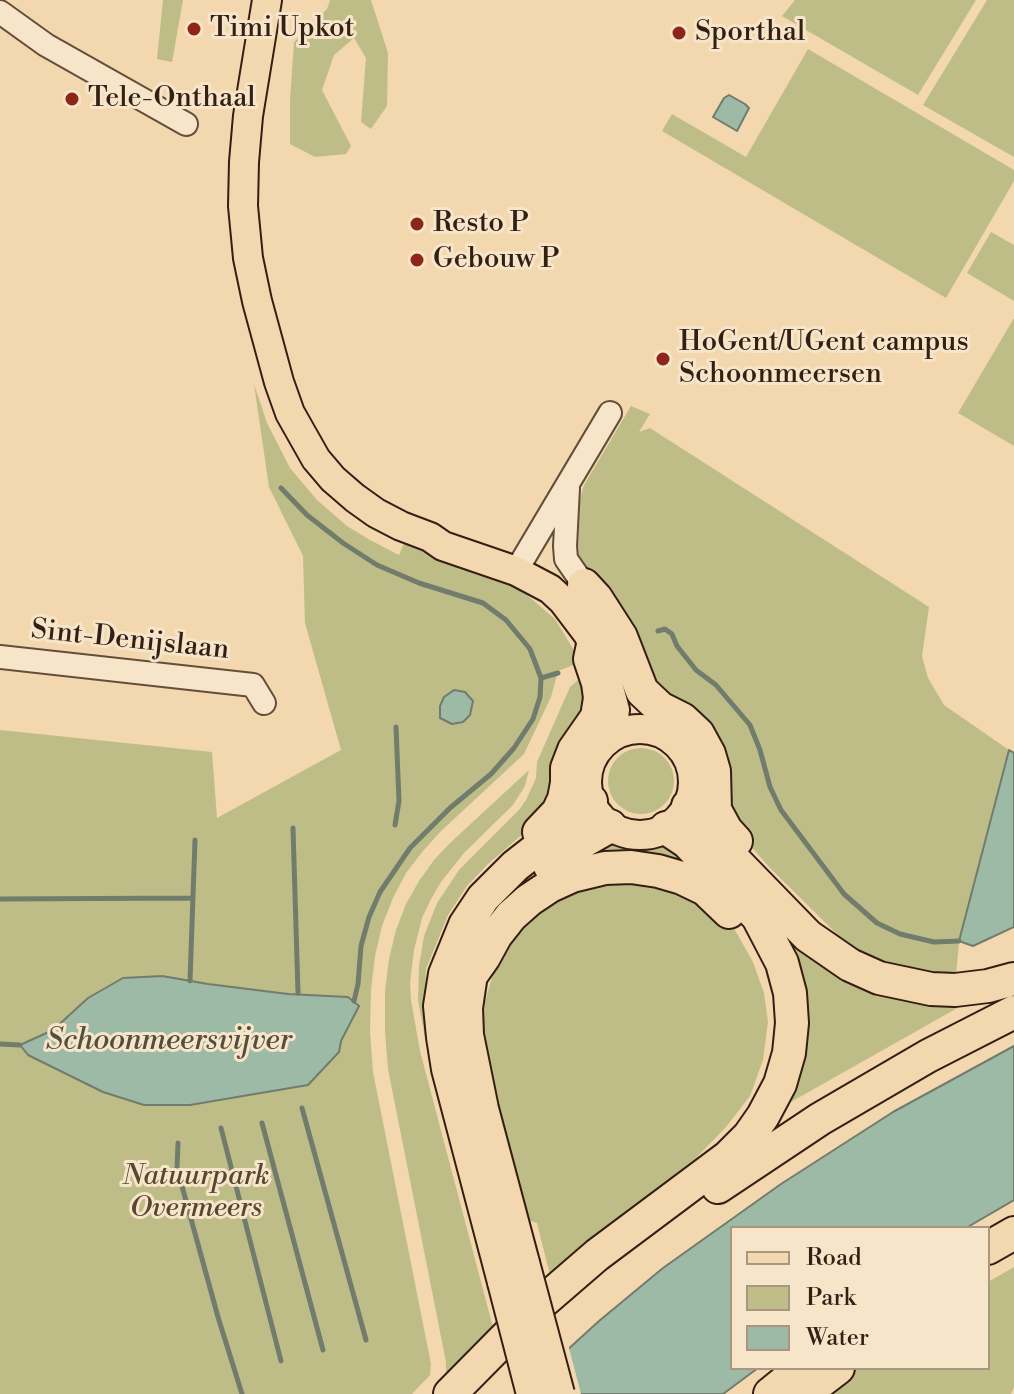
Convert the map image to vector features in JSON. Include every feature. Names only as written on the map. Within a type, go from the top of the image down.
[{"type":"highway","points":[[584,591],[601,605],[621,637],[642,691],[660,708],[682,719],[698,734],[714,771],[715,810],[726,830],[762,871],[759,886]]},
{"type":"highway","points":[[515,866],[521,848],[558,812],[564,799],[567,768],[574,750],[597,717],[600,698],[590,659],[593,645]]},
{"type":"highway","points":[[558,1394],[514,1272],[448,1069],[440,1006],[445,974],[465,925],[483,898],[515,866],[579,816],[600,813]]},
{"type":"highway","points":[[533,1394],[514,1272],[467,1035],[466,1008],[474,955],[499,910],[573,847],[600,813]]},
{"type":"highway","points":[[677,817],[700,825],[808,936],[850,965],[879,978],[931,989],[955,990],[1014,979]]},
{"type":"highway","points":[[450,1394],[531,1312],[597,1255],[728,1157],[749,1136],[780,1084],[789,1053],[792,1023],[790,993],[782,963],[758,917],[687,842],[677,817]]},
{"type":"highway","points":[[472,974],[496,935],[529,900],[572,876],[605,868],[631,867],[658,871],[705,889],[751,939],[765,965],[777,1023],[774,1054],[765,1083],[754,1107],[737,1131],[657,1197],[647,1217]]},
{"type":"highway","points":[[473,1394],[612,1267],[724,1182],[820,1119],[928,1056],[1014,1012]]},
{"type":"highway","points":[[990,1247],[1014,1233]]},
{"type":"highway","points":[[990,1270],[1014,1256]]},
{"type":"highway","points":[[770,1394],[800,1370]]},
{"type":"highway","points":[[804,1394],[835,1370]]},
{"type":"main road","points":[[267,0],[248,116],[243,206],[248,258],[257,301],[279,382],[304,440],[333,479],[376,513],[443,546],[520,563],[544,564],[584,591],[615,643],[640,724],[678,744],[693,773],[693,790],[677,817],[653,833],[638,835],[623,832],[600,813],[587,785],[589,768],[607,740],[633,729],[648,729]]},
{"type":"main road","points":[[520,563],[563,601],[577,617],[593,645],[604,669],[615,710],[607,740]]},
{"type":"street","points":[[0,12],[55,51],[186,124]]},
{"type":"street","points":[[520,563],[610,413]]},
{"type":"street","points":[[568,482],[566,559],[584,591]]},
{"type":"street","name":"Sint-Denijslaan","points":[[0,657],[262,687]]},
{"type":"green space","points":[[163,0],[183,0],[172,62],[157,59]]},
{"type":"green space","points":[[330,0],[371,0],[388,53],[387,106],[371,129],[361,122],[366,58],[354,38],[334,55],[322,90],[351,146],[346,154],[315,157],[290,144],[294,42],[327,9]]},
{"type":"green space","points":[[795,0],[976,0],[918,95],[782,16]]},
{"type":"green space","points":[[987,0],[1014,0],[1014,157],[923,105]]},
{"type":"green space","points":[[808,49],[1014,170],[1014,181],[946,298],[662,131],[672,114],[746,157]]},
{"type":"green space","points":[[991,232],[1014,245],[1014,301],[967,273]]},
{"type":"green space","points":[[1014,318],[1014,446],[958,413]]},
{"type":"green space","name":"Natuurpark Overmeers","points":[[254,384],[267,423],[290,468],[317,500],[347,526],[399,555],[404,543],[501,577],[555,619],[581,662],[558,671],[551,697],[524,754],[440,832],[406,873],[382,926],[375,956],[370,1032],[373,1072],[431,1364],[430,1375],[412,1394],[0,1394],[0,730],[212,752],[217,818],[341,750],[305,623],[303,556],[269,487]]},
{"type":"green space","points":[[631,406],[650,414],[639,432],[650,428],[929,607],[922,656],[928,678],[944,705],[1009,750],[959,941],[956,976],[908,971],[856,953],[770,868],[732,825],[664,704],[583,574],[572,545],[584,485]]},
{"type":"green space","points":[[586,677],[590,698],[557,782],[531,827],[467,886],[448,915],[426,969],[425,1003],[451,1137],[427,1049],[418,1000],[424,936],[437,903],[459,870],[526,800],[536,778],[537,762],[570,687]]},
{"type":"green space","points":[[647,748],[665,757],[672,768],[672,794],[665,805],[654,812],[635,814],[617,805],[610,794],[608,775],[617,757],[628,750]]},
{"type":"green space","points":[[529,770],[525,786],[513,805],[464,853],[441,882],[422,918],[414,950],[411,1000],[420,1051],[495,1335],[442,1387],[446,1362],[388,1069],[385,991],[389,959],[406,904],[434,860]]},
{"type":"green space","points":[[610,834],[638,842],[666,836],[682,848],[752,921],[775,966],[783,994],[782,1051],[779,991],[770,963],[743,918],[708,884],[660,865],[632,861],[604,862],[570,870],[525,895],[578,853]]},
{"type":"green space","points":[[617,881],[666,887],[700,902],[735,930],[753,962],[764,993],[768,1022],[763,1060],[750,1096],[696,1158],[550,1275],[537,1223],[528,1220],[508,1153],[482,1033],[485,1002],[494,970],[508,942],[521,926],[547,904],[569,891]]},
{"type":"green space","points":[[769,913],[968,1002],[775,1111],[797,1051]]},
{"type":"green space","points":[[1014,1267],[1014,1387],[1011,1394],[818,1394],[850,1370],[990,1370],[990,1281]]},
{"type":"water","points":[[729,95],[749,108],[737,131],[713,117]]},
{"type":"water","points":[[454,690],[465,692],[473,701],[470,715],[463,722],[452,724],[440,718],[440,706],[444,697]]},
{"type":"water","points":[[1009,750],[1014,753],[1014,927],[973,946],[959,941]]},
{"type":"water","name":"Schoonmeersvijver","points":[[162,976],[288,994],[348,997],[359,1006],[341,1041],[339,1052],[308,1085],[190,1105],[144,1105],[103,1092],[28,1055],[20,1045],[53,1030],[88,998],[123,978]]},
{"type":"water","points":[[1014,1046],[1014,1200],[969,1226],[730,1226],[730,1370],[755,1370],[723,1394],[519,1394],[663,1268],[781,1184],[893,1112]]},
{"type":"pier","points":[[568,1344],[581,1394],[515,1394],[517,1391]]},
{"type":"waterway","points":[[281,488],[307,515],[377,565],[419,583],[483,603],[506,620],[530,649],[541,678],[540,697],[533,719],[514,748],[491,774],[450,808],[410,848],[380,892],[361,946],[354,1001]]},
{"type":"waterway","points":[[658,631],[665,629],[672,634],[677,646],[696,670],[716,685],[750,725],[770,787],[781,810],[844,894],[877,923],[900,934],[934,942],[959,941]]},
{"type":"waterway","points":[[541,678],[558,673]]},
{"type":"waterway","points":[[395,825],[399,801],[396,727]]},
{"type":"waterway","points":[[293,828],[298,993]]},
{"type":"waterway","points":[[190,981],[195,840]]},
{"type":"waterway","points":[[0,899],[193,898]]},
{"type":"waterway","points":[[0,1044],[20,1045]]},
{"type":"waterway","points":[[302,1108],[366,1340]]},
{"type":"waterway","points":[[262,1123],[323,1350]]},
{"type":"waterway","points":[[221,1128],[281,1361]]},
{"type":"waterway","points":[[178,1143],[177,1168],[242,1394]]},
{"type":"place","name":"Timi Upkot","points":[[194,29]]},
{"type":"place","name":"Sporthal","points":[[679,33]]},
{"type":"place","name":"Tele-Onthaal","points":[[72,99]]},
{"type":"place","name":"Resto P","points":[[417,224]]},
{"type":"place","name":"Gebouw P","points":[[417,260]]},
{"type":"place","name":"HoGent/UGent campus Schoonmeersen","points":[[663,359]]}]
